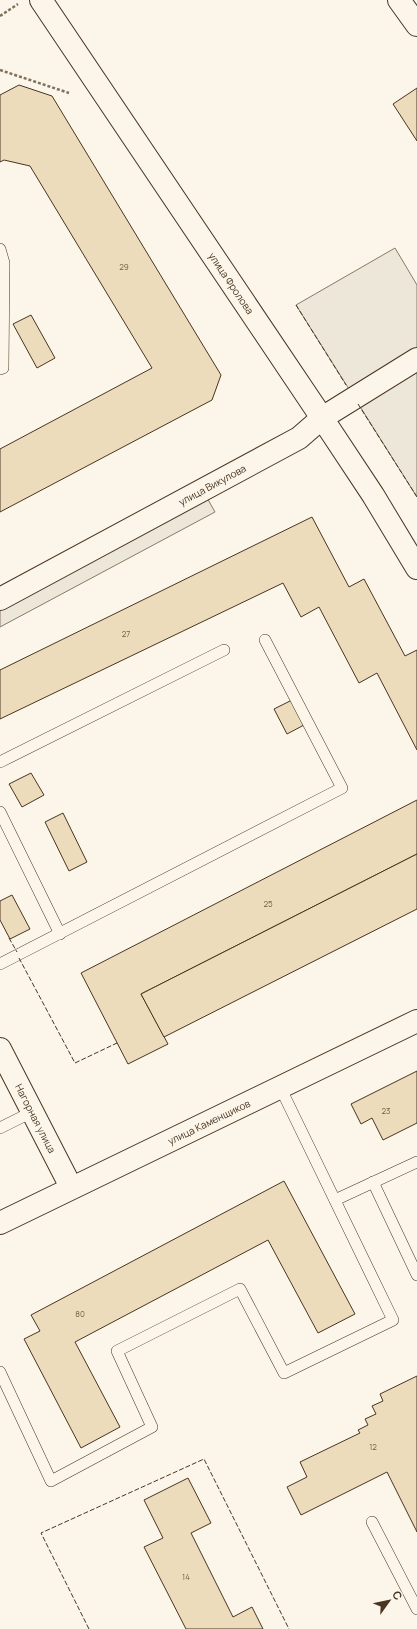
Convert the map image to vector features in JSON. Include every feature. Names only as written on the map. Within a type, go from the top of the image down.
[{"type":"street","name":"улица Фролова","points":[[40,0],[322,418],[373,495],[417,568]]},
{"type":"street","points":[[399,0],[417,25]]},
{"type":"street","name":"улица Викулова","points":[[0,599],[299,438],[322,418],[417,359]]},
{"type":"street","name":"улица Каменщиков","points":[[0,1223],[71,1187],[417,1021]]},
{"type":"street","name":"Нагорная улица","points":[[0,1050],[71,1187]]},
{"type":"lane","points":[[0,249],[4,263],[3,368],[0,369]]},
{"type":"lane","points":[[0,964],[342,788],[265,640]]},
{"type":"lane","points":[[0,762],[224,650]]},
{"type":"lane","points":[[0,812],[60,934]]},
{"type":"lane","points":[[0,1372],[51,1481],[152,1427],[117,1351],[240,1288],[284,1373],[394,1320],[280,1087]]},
{"type":"lane","points":[[0,1128],[32,1112]]},
{"type":"lane","points":[[335,1200],[417,1162]]},
{"type":"lane","points":[[373,1182],[417,1275]]},
{"type":"lane","points":[[372,1522],[417,1609]]},
{"type":"path","points":[[0,16],[19,4]]},
{"type":"path","points":[[0,70],[69,93]]},
{"type":"shaded area","points":[[395,248],[417,285],[417,497],[296,305]]},
{"type":"shaded area","points":[[206,496],[215,512],[0,627],[0,607]]},
{"type":"building","points":[[19,85],[52,96],[221,375],[212,400],[0,512],[0,449],[152,368],[30,166],[4,160],[0,162],[0,95]]},
{"type":"building","points":[[417,88],[417,141],[393,104]]},
{"type":"building","points":[[31,315],[55,358],[37,368],[13,324]]},
{"type":"building","points":[[312,517],[349,587],[364,579],[405,656],[417,650],[417,750],[377,673],[359,683],[319,607],[301,617],[283,583],[0,719],[0,670]]},
{"type":"building","points":[[292,700],[304,725],[287,734],[274,709]]},
{"type":"building","points":[[31,773],[44,795],[22,807],[9,784]]},
{"type":"building","points":[[417,800],[417,854],[141,994],[168,1044],[128,1064],[81,973]]},
{"type":"building","points":[[63,813],[87,862],[69,871],[45,822]]},
{"type":"building","points":[[417,854],[417,909],[164,1037],[141,994]]},
{"type":"building","points":[[12,895],[30,929],[10,939],[0,920],[0,901]]},
{"type":"building","points":[[417,1071],[417,1123],[383,1140],[372,1118],[361,1124],[351,1104]]},
{"type":"building","points":[[284,1181],[355,1314],[318,1333],[268,1240],[75,1342],[120,1427],[81,1448],[24,1339],[40,1331],[31,1315]]},
{"type":"building","points":[[417,1376],[417,1532],[387,1472],[301,1515],[287,1487],[307,1477],[300,1462],[360,1433],[358,1430],[368,1425],[365,1419],[376,1414],[372,1406],[383,1401],[380,1394]]},
{"type":"building","points":[[188,1478],[211,1523],[191,1533],[233,1617],[252,1607],[263,1629],[186,1629],[144,1547],[163,1538],[144,1500]]},
{"type":"fence","points":[[296,305],[346,385]]},
{"type":"fence","points":[[358,404],[417,497]]},
{"type":"fence","points":[[9,938],[17,952]]},
{"type":"fence","points":[[19,958],[75,1063],[117,1043]]},
{"type":"fence","points":[[89,1629],[41,1533],[204,1459],[289,1629]]}]
